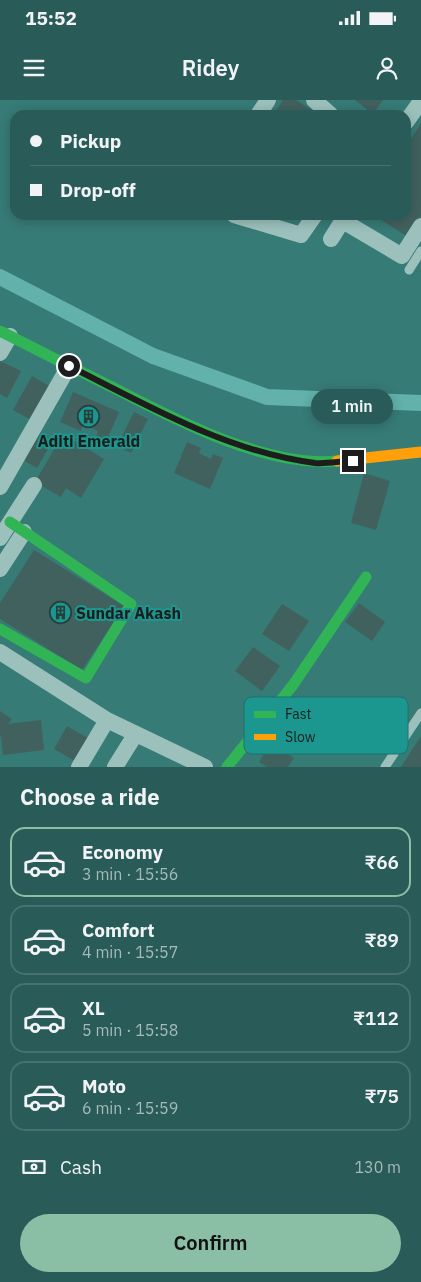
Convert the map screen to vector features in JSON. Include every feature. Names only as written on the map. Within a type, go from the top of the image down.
[{"type":"street","points":[[314,100],[325,110]]},
{"type":"street","points":[[411,115],[421,101]]},
{"type":"street","points":[[270,220],[301,234],[312,220]]},
{"type":"street","points":[[331,239],[343,220]]},
{"type":"street","points":[[347,220],[402,256],[421,226]]},
{"type":"street","points":[[0,353],[5,333],[169,416],[266,453],[316,463],[421,452]]},
{"type":"street","points":[[0,487],[69,366]]},
{"type":"street","points":[[0,538],[34,485]]},
{"type":"street","points":[[0,629],[86,678],[131,604],[10,522]]},
{"type":"street","points":[[0,569],[24,532]]},
{"type":"street","points":[[283,697],[366,577]]},
{"type":"street","points":[[0,652],[107,720],[180,762],[205,767]]},
{"type":"street","points":[[79,767],[107,720]]},
{"type":"street","points":[[122,765],[135,735]]},
{"type":"street","points":[[227,767],[244,746]]},
{"type":"lane","points":[[409,270],[421,251]]},
{"type":"lane","points":[[408,732],[421,713]]},
{"type":"lane","points":[[385,767],[394,754]]},
{"type":"building","points":[[283,100],[296,100],[311,110],[276,110]]},
{"type":"building","points":[[355,100],[383,100],[376,110],[368,110]]},
{"type":"building","points":[[421,123],[421,216],[408,237],[381,220],[411,220],[411,139]]},
{"type":"building","points":[[0,361],[21,371],[7,398],[0,394]]},
{"type":"building","points":[[32,376],[53,388],[35,422],[13,410]]},
{"type":"building","name":"Aditi Emerald","points":[[73,392],[119,412],[106,442],[96,437],[98,431],[83,424],[81,431],[60,422]]},
{"type":"building","points":[[134,412],[148,419],[131,453],[117,446]]},
{"type":"building","points":[[35,429],[53,440],[37,468],[18,457]]},
{"type":"building","points":[[63,434],[104,459],[81,498],[66,488],[61,497],[35,482]]},
{"type":"building","points":[[187,442],[201,448],[199,453],[211,459],[213,454],[223,458],[210,489],[174,473]]},
{"type":"building","points":[[364,473],[390,481],[376,530],[351,523]]},
{"type":"building","name":"Sundar Akash","points":[[34,550],[124,606],[82,670],[0,619],[0,603]]},
{"type":"building","points":[[359,603],[385,622],[372,641],[345,622]]},
{"type":"building","points":[[282,604],[309,621],[289,651],[262,634]]},
{"type":"building","points":[[253,647],[280,666],[262,691],[235,671]]},
{"type":"building","points":[[0,711],[12,719],[8,724],[41,720],[44,750],[3,755],[0,737]]},
{"type":"building","points":[[67,726],[91,740],[78,763],[54,749]]},
{"type":"building","points":[[421,736],[421,767],[401,767]]},
{"type":"building","points":[[264,754],[288,754],[294,758],[288,767],[267,767],[259,762]]},
{"type":"waterway","points":[[0,277],[153,356],[267,397],[421,403]]},
{"type":"traffic: fast","points":[[0,331],[163,413],[221,439],[281,457],[309,461],[337,461]]},
{"type":"traffic: fast","points":[[0,629],[86,678],[131,604],[10,522]]},
{"type":"traffic: fast","points":[[283,697],[366,577]]},
{"type":"traffic: fast","points":[[227,767],[244,746]]},
{"type":"traffic: slow","points":[[337,461],[421,452]]},
{"type":"place","name":"Aditi Emerald","points":[[89,417]]},
{"type":"place","name":"Sundar Akash","points":[[60,613]]},
{"type":"route","points":[[69,366],[169,416],[266,453],[316,463],[353,461]]}]
